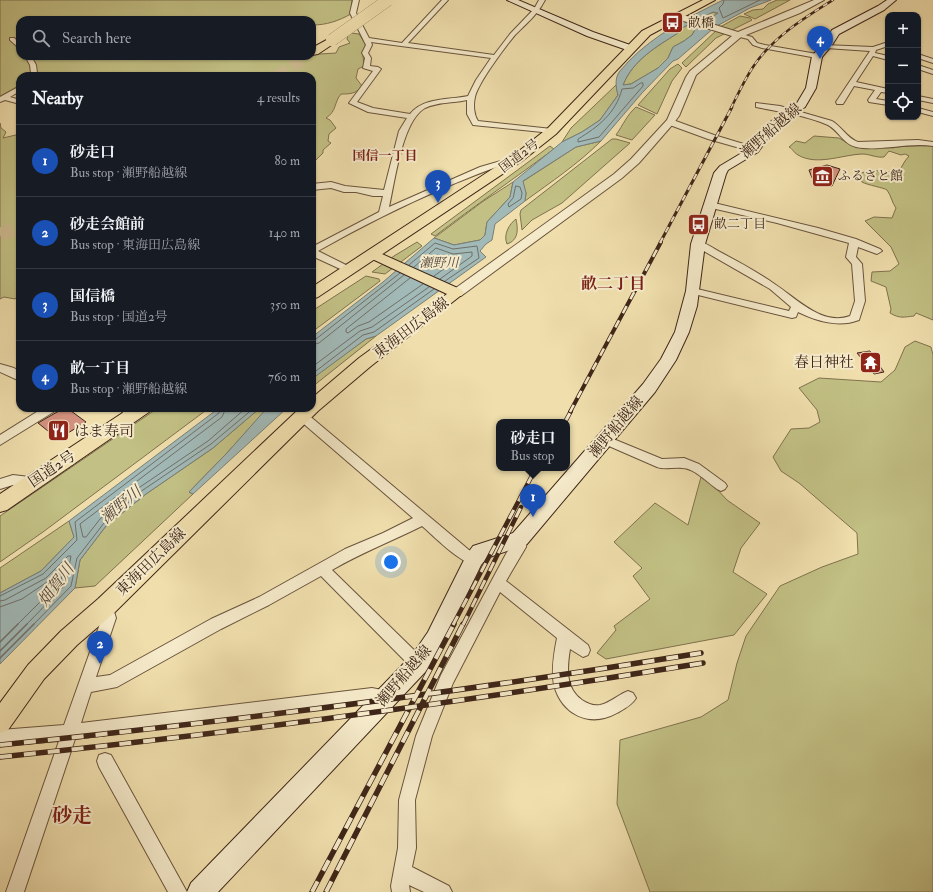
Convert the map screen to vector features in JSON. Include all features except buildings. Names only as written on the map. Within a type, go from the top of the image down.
[{"type":"highway","points":[[316,51],[388,0]]},
{"type":"highway","name":"国道2号","points":[[316,291],[349,270],[379,257],[518,158],[552,131],[646,33],[681,17],[710,0]]},
{"type":"highway","name":"国道2号","points":[[0,504],[131,412]]},
{"type":"main road","points":[[499,0],[537,10]]},
{"type":"main road","points":[[512,0],[590,34],[630,48]]},
{"type":"main road","name":"瀬野船越線","points":[[200,892],[421,661],[435,639],[474,560],[480,552],[520,538],[606,440],[649,388],[668,360],[682,332],[694,291],[698,244],[717,180],[724,168],[754,150],[770,127],[801,105],[811,88],[822,51],[835,32],[882,8],[892,0]]},
{"type":"main road","name":"東海田広島線","points":[[316,403],[365,362],[455,292],[379,257]]},
{"type":"main road","name":"東海田広島線","points":[[0,722],[36,672],[68,638],[106,606],[306,412]]},
{"type":"street","points":[[356,0],[353,13],[367,40],[368,45],[364,53],[368,58],[366,68],[378,69],[353,103],[371,110],[411,116]]},
{"type":"street","points":[[403,45],[445,0]]},
{"type":"street","points":[[542,0],[537,10],[512,35],[479,80],[471,97],[470,109],[476,123],[552,131]]},
{"type":"street","points":[[455,292],[618,176],[635,161],[670,122],[690,77],[734,33],[797,12],[820,0]]},
{"type":"street","points":[[681,17],[750,38],[755,44],[764,47],[822,51],[873,52],[885,57]]},
{"type":"street","points":[[12,39],[16,43]]},
{"type":"street","points":[[367,40],[496,57]]},
{"type":"street","points":[[840,102],[873,52],[885,47]]},
{"type":"street","points":[[921,57],[933,61]]},
{"type":"street","points":[[30,60],[33,65],[34,72]]},
{"type":"street","points":[[921,68],[933,72]]},
{"type":"street","points":[[852,83],[885,90]]},
{"type":"street","points":[[879,89],[872,100],[885,103]]},
{"type":"street","points":[[2,99],[16,90]]},
{"type":"street","points":[[763,96],[759,106],[780,108],[832,124],[850,142],[859,145],[893,145],[921,142],[933,144]]},
{"type":"street","points":[[383,212],[387,193],[392,181],[393,167],[403,131],[411,116],[425,105],[471,97]]},
{"type":"street","points":[[2,99],[16,101]]},
{"type":"street","points":[[921,99],[933,101]]},
{"type":"street","points":[[921,111],[933,114]]},
{"type":"street","points":[[670,122],[711,137],[754,150]]},
{"type":"street","points":[[316,250],[355,226],[383,212],[495,163],[518,158]]},
{"type":"street","points":[[316,187],[331,185],[373,193],[387,193]]},
{"type":"street","points":[[710,205],[773,218],[854,242],[865,248],[877,251]]},
{"type":"street","points":[[698,244],[773,287],[801,310],[822,317],[844,320],[855,318],[860,301],[857,264],[851,257],[854,242]]},
{"type":"street","points":[[316,254],[349,270]]},
{"type":"street","points":[[694,291],[792,315],[796,306]]},
{"type":"street","points":[[0,368],[16,375]]},
{"type":"street","points":[[0,441],[45,412]]},
{"type":"street","points":[[310,412],[423,520],[464,554],[474,560]]},
{"type":"street","points":[[606,440],[661,464],[684,463],[695,467],[721,486]]},
{"type":"street","points":[[0,484],[13,480],[34,481]]},
{"type":"street","points":[[86,685],[112,682],[216,624],[264,601],[350,553],[423,520]]},
{"type":"street","points":[[401,892],[407,848],[407,800],[424,736],[446,680],[512,556],[519,547],[520,538]]},
{"type":"street","points":[[322,568],[410,656],[421,661]]},
{"type":"street","points":[[498,583],[583,650]]},
{"type":"street","points":[[15,892],[109,618],[106,606]]},
{"type":"street","points":[[565,636],[559,668],[564,692],[577,706],[589,713],[601,712],[628,698]]},
{"type":"street","points":[[0,738],[70,732],[372,695],[387,697]]},
{"type":"street","points":[[105,761],[178,892]]},
{"type":"street","points":[[403,872],[443,892]]},
{"type":"shaded area","points":[[0,0],[352,0],[351,14],[342,19],[317,25],[316,16],[16,16],[16,60],[316,60],[316,53],[336,53],[339,47],[350,43],[347,39],[348,35],[351,33],[359,34],[365,43],[366,48],[363,56],[364,66],[358,69],[356,78],[362,86],[355,92],[350,94],[341,94],[339,97],[334,109],[326,118],[330,120],[336,128],[329,134],[328,141],[331,143],[323,150],[323,153],[316,160],[316,72],[16,72],[16,94],[0,97]]},
{"type":"shaded area","points":[[777,0],[790,0],[755,19],[744,14],[753,10],[763,9],[768,4]]},
{"type":"shaded area","points":[[713,12],[718,14],[696,28],[692,35],[673,47],[668,58],[658,68],[631,84],[623,85],[633,68],[646,55],[678,33],[680,29]]},
{"type":"shaded area","points":[[740,16],[750,18],[752,20],[716,38],[686,67],[682,63],[720,27]]},
{"type":"shaded area","points":[[678,64],[682,68],[672,81],[657,114],[638,105],[670,69]]},
{"type":"shaded area","points":[[616,85],[618,95],[600,120],[582,132],[562,142],[571,128]]},
{"type":"shaded area","points":[[636,107],[655,115],[632,140],[616,135],[633,110]]},
{"type":"shaded area","points":[[0,123],[1,128],[6,132],[3,138],[16,135],[16,298],[4,297],[0,299]]},
{"type":"shaded area","points":[[814,136],[839,138],[851,145],[859,146],[886,146],[892,148],[916,144],[933,145],[933,320],[916,313],[914,316],[902,317],[890,313],[891,309],[886,287],[871,281],[872,272],[890,271],[899,264],[891,247],[865,221],[874,217],[892,218],[896,208],[887,190],[862,182],[859,174],[870,170],[898,173],[909,156],[889,151],[884,157],[862,154],[813,160],[798,155],[789,147],[796,141],[805,143]]},
{"type":"shaded area","points":[[612,139],[630,143],[562,203],[532,220],[522,230],[521,210]]},
{"type":"shaded area","points":[[601,141],[574,165],[525,201],[526,193],[522,182],[576,147]]},
{"type":"shaded area","points":[[550,146],[554,149],[435,236],[431,234]]},
{"type":"shaded area","points":[[513,182],[510,197],[487,222],[485,235],[480,240],[454,245],[434,238],[482,202]]},
{"type":"shaded area","points":[[516,219],[516,237],[507,244],[507,230]]},
{"type":"shaded area","points":[[417,242],[422,246],[385,274],[372,272],[394,256]]},
{"type":"shaded area","points":[[366,276],[379,279],[380,281],[316,329],[316,308]]},
{"type":"shaded area","points":[[376,336],[316,384],[316,376],[366,339]]},
{"type":"shaded area","points":[[915,341],[931,347],[933,355],[933,892],[650,892],[617,804],[620,740],[701,717],[728,700],[737,663],[746,636],[780,586],[822,567],[858,554],[857,533],[799,483],[781,471],[773,457],[791,429],[809,428],[820,422],[817,410],[799,388],[819,378],[881,382],[895,370],[905,347]]},
{"type":"shaded area","points":[[152,412],[204,412],[43,532],[0,562],[0,516]]},
{"type":"shaded area","points":[[255,412],[264,412],[189,492],[193,494],[95,586],[75,588],[80,560],[106,526],[146,494],[213,448]]},
{"type":"shaded area","points":[[701,477],[715,487],[727,500],[760,523],[741,548],[733,572],[767,594],[734,635],[606,659],[597,653],[616,630],[614,626],[650,599],[633,576],[642,568],[614,542],[655,503],[688,525]]},
{"type":"shaded area","points":[[69,521],[74,537],[41,571],[0,593],[0,568]]},
{"type":"water","name":"瀬野川","points":[[723,0],[771,0],[750,8],[715,27],[678,59],[673,61],[642,93],[601,141],[576,147],[523,181],[526,193],[525,201],[495,224],[492,240],[480,251],[486,257],[376,336],[366,339],[316,376],[316,334],[383,282],[434,238],[454,245],[480,240],[485,235],[487,222],[510,197],[513,182],[562,142],[582,132],[600,120],[618,95],[616,79],[620,71],[649,43],[685,20]],"holes":[[[713,12],[718,13],[696,28],[692,35],[673,47],[668,58],[658,68],[631,84],[623,85],[627,76],[639,61],[678,33],[680,29]]]},
{"type":"water","name":"瀬野川","points":[[214,412],[255,412],[213,448],[146,494],[106,526],[80,560],[75,588],[0,664],[0,593],[41,571],[74,537],[69,521]]},
{"type":"water","name":"瀬野川","points":[[263,412],[283,412],[193,494],[189,492],[226,454]]},
{"type":"tunnel","points":[[283,72],[302,60]]},
{"type":"tunnel","points":[[0,235],[16,227]]},
{"type":"railway","points":[[731,108],[750,72],[769,47],[789,29],[833,0]]},
{"type":"railway","points":[[660,243],[732,107]]},
{"type":"railway","points":[[570,412],[661,242]]},
{"type":"railway","points":[[567,419],[571,411]]},
{"type":"railway","points":[[453,625],[534,471]]},
{"type":"railway","points":[[463,625],[521,507]]},
{"type":"railway","points":[[416,695],[454,624]]},
{"type":"railway","points":[[427,694],[463,624]]},
{"type":"railway","points":[[427,694],[701,653]]},
{"type":"railway","points":[[421,706],[703,663]]},
{"type":"railway","points":[[416,695],[427,694]]},
{"type":"railway","points":[[421,706],[427,694]]},
{"type":"railway","points":[[0,745],[176,726],[416,695]]},
{"type":"railway","points":[[410,707],[416,695]]},
{"type":"railway","points":[[326,892],[421,706]]},
{"type":"railway","points":[[410,707],[421,706]]},
{"type":"railway","points":[[0,757],[176,738],[410,707]]},
{"type":"railway","points":[[312,892],[410,707]]},
{"type":"place","name":"畝橋","points":[[673,23]]},
{"type":"place","name":"畝一丁目","points":[[820,59]]},
{"type":"place","name":"ふるさと館","points":[[823,176]]},
{"type":"place","name":"国信橋","points":[[438,203]]},
{"type":"place","name":"畝二丁目","points":[[699,224]]},
{"type":"place","name":"春日神社","points":[[870,362]]},
{"type":"place","name":"はま寿司","points":[[59,431]]},
{"type":"place","name":"砂走口","points":[[533,517]]},
{"type":"place","name":"砂走会館前","points":[[100,664]]},
{"type":"district","name":"国信一丁目","points":[[385,156]]},
{"type":"district","name":"畝二丁目","points":[[613,284]]},
{"type":"district","name":"砂走","points":[[72,815]]},
{"type":"water label","name":"畑賀川","points":[[56,585]]}]
